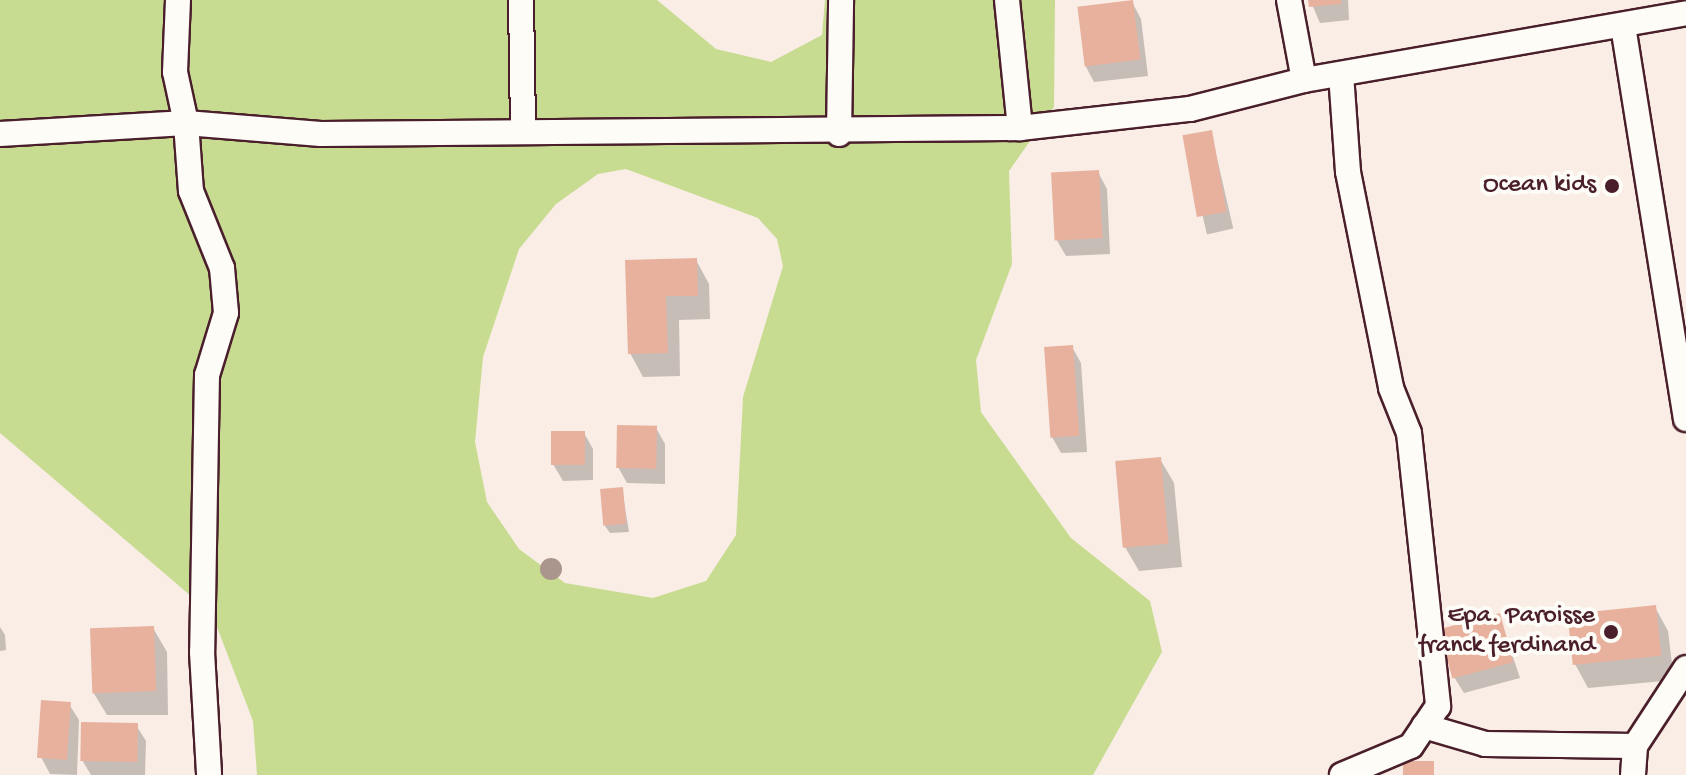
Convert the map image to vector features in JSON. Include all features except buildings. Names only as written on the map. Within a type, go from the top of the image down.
[{"type":"street","points":[[178,0],[175,72],[186,123],[191,191],[222,268],[226,313],[207,375],[202,652],[209,775]]},
{"type":"street","points":[[521,0],[523,129]]},
{"type":"street","points":[[839,134],[841,0]]},
{"type":"street","points":[[1007,0],[1020,128]]},
{"type":"street","points":[[1289,0],[1304,80]]},
{"type":"street","points":[[0,134],[186,123],[321,134],[523,129],[839,134],[1020,128],[1190,109],[1304,80],[1686,13]]},
{"type":"street","points":[[1623,26],[1686,419]]},
{"type":"street","points":[[1341,74],[1348,172],[1391,388],[1409,433],[1436,662],[1438,706],[1411,746],[1342,775]]},
{"type":"street","points":[[1633,775],[1635,746],[1686,668]]},
{"type":"street","points":[[1424,726],[1485,744],[1635,746]]},
{"type":"green space","points":[[0,0],[657,0],[716,49],[771,62],[822,35],[825,0],[1055,0],[1054,107],[1009,171],[1012,264],[976,360],[981,412],[1071,538],[1150,601],[1162,652],[1093,775],[257,775],[253,721],[212,614],[0,433]],"holes":[[[626,169],[758,218],[777,239],[783,266],[743,397],[736,535],[706,581],[653,598],[565,583],[519,549],[487,502],[475,442],[483,357],[519,249],[556,204],[598,174]]]},
{"type":"place","name":"Ocean kids","points":[[1612,186]]},
{"type":"place","name":"Epa. Paroisse franck ferdinand","points":[[1611,632]]}]
